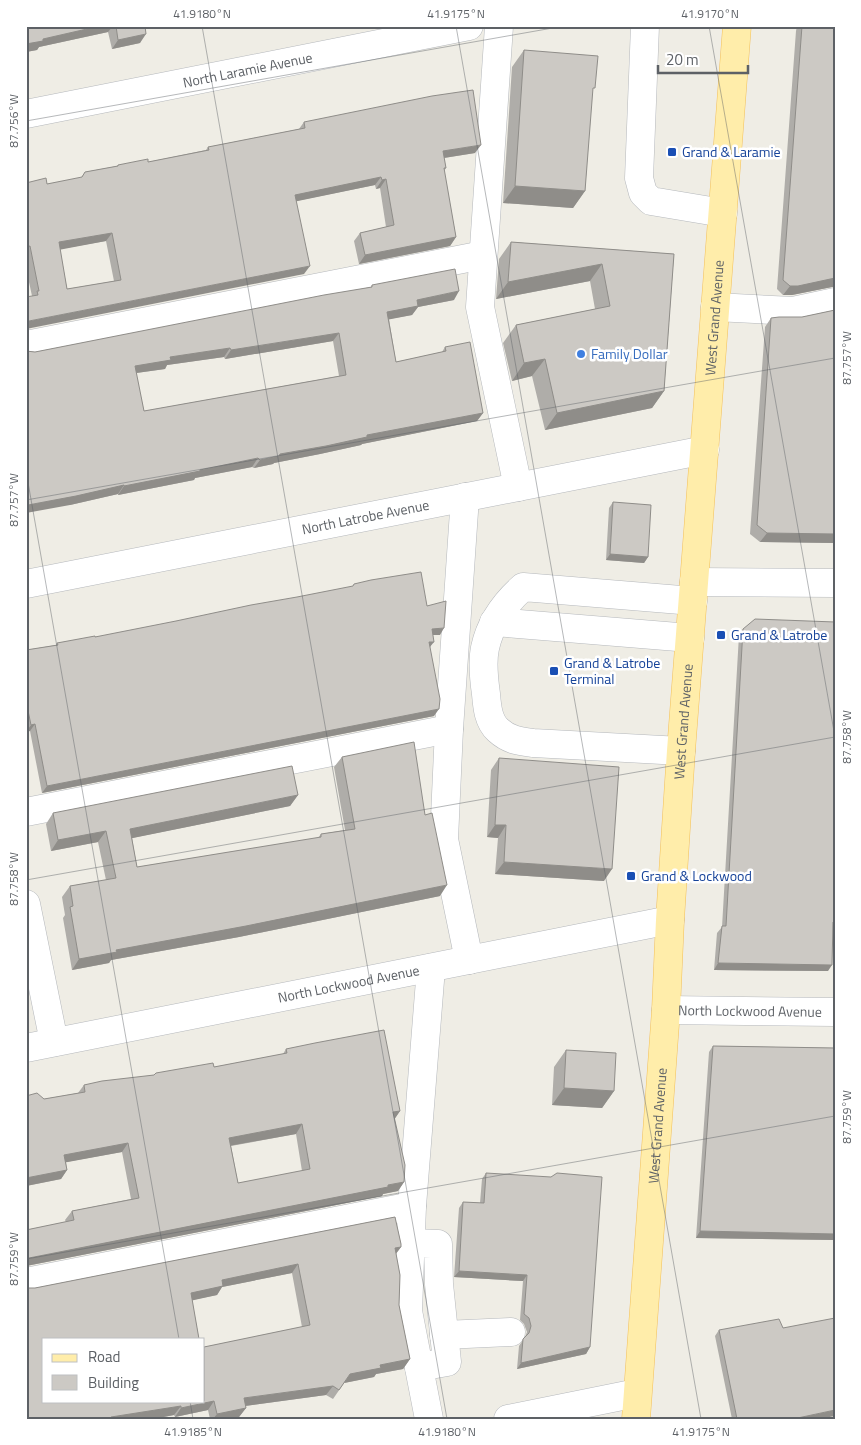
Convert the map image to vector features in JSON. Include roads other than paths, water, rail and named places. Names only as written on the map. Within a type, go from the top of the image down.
[{"type":"main road","name":"West Grand Avenue","points":[[637,1406],[666,1010],[681,750],[737,26]]},
{"type":"street","name":"North Laramie Avenue","points":[[26,114],[469,26]]},
{"type":"street","points":[[499,26],[480,307],[518,487]]},
{"type":"street","points":[[645,26],[639,178],[644,193],[651,201],[723,213]]},
{"type":"street","points":[[26,345],[483,255]]},
{"type":"street","points":[[715,307],[793,311],[835,302]]},
{"type":"street","name":"North Latrobe Avenue","points":[[26,584],[704,450]]},
{"type":"street","points":[[464,498],[444,840],[469,960]]},
{"type":"street","points":[[681,750],[533,743],[512,740],[496,728],[488,711],[484,679],[485,649],[494,622],[512,596],[523,587],[694,592],[835,583]]},
{"type":"street","points":[[494,622],[690,638]]},
{"type":"street","points":[[26,812],[449,729]]},
{"type":"street","points":[[26,904],[54,1042]]},
{"type":"street","name":"North Lockwood Avenue","points":[[26,1048],[670,920]]},
{"type":"street","points":[[429,1419],[408,1311],[412,1206],[431,968]]},
{"type":"street","name":"North Lockwood Avenue","points":[[666,1010],[835,1012]]},
{"type":"street","points":[[26,1282],[412,1206]]},
{"type":"street","points":[[411,1243],[438,1244],[439,1284],[447,1362],[419,1367]]},
{"type":"street","points":[[444,1335],[511,1332]]},
{"type":"street","points":[[508,1419],[637,1406]]},
{"type":"place","name":"Grand & Laramie","points":[[672,152]]},
{"type":"place","name":"Family Dollar","points":[[581,354]]},
{"type":"place","name":"Grand & Latrobe","points":[[721,635]]},
{"type":"place","name":"Grand & Latrobe Terminal","points":[[554,671]]},
{"type":"place","name":"Grand & Lockwood","points":[[631,876]]}]
